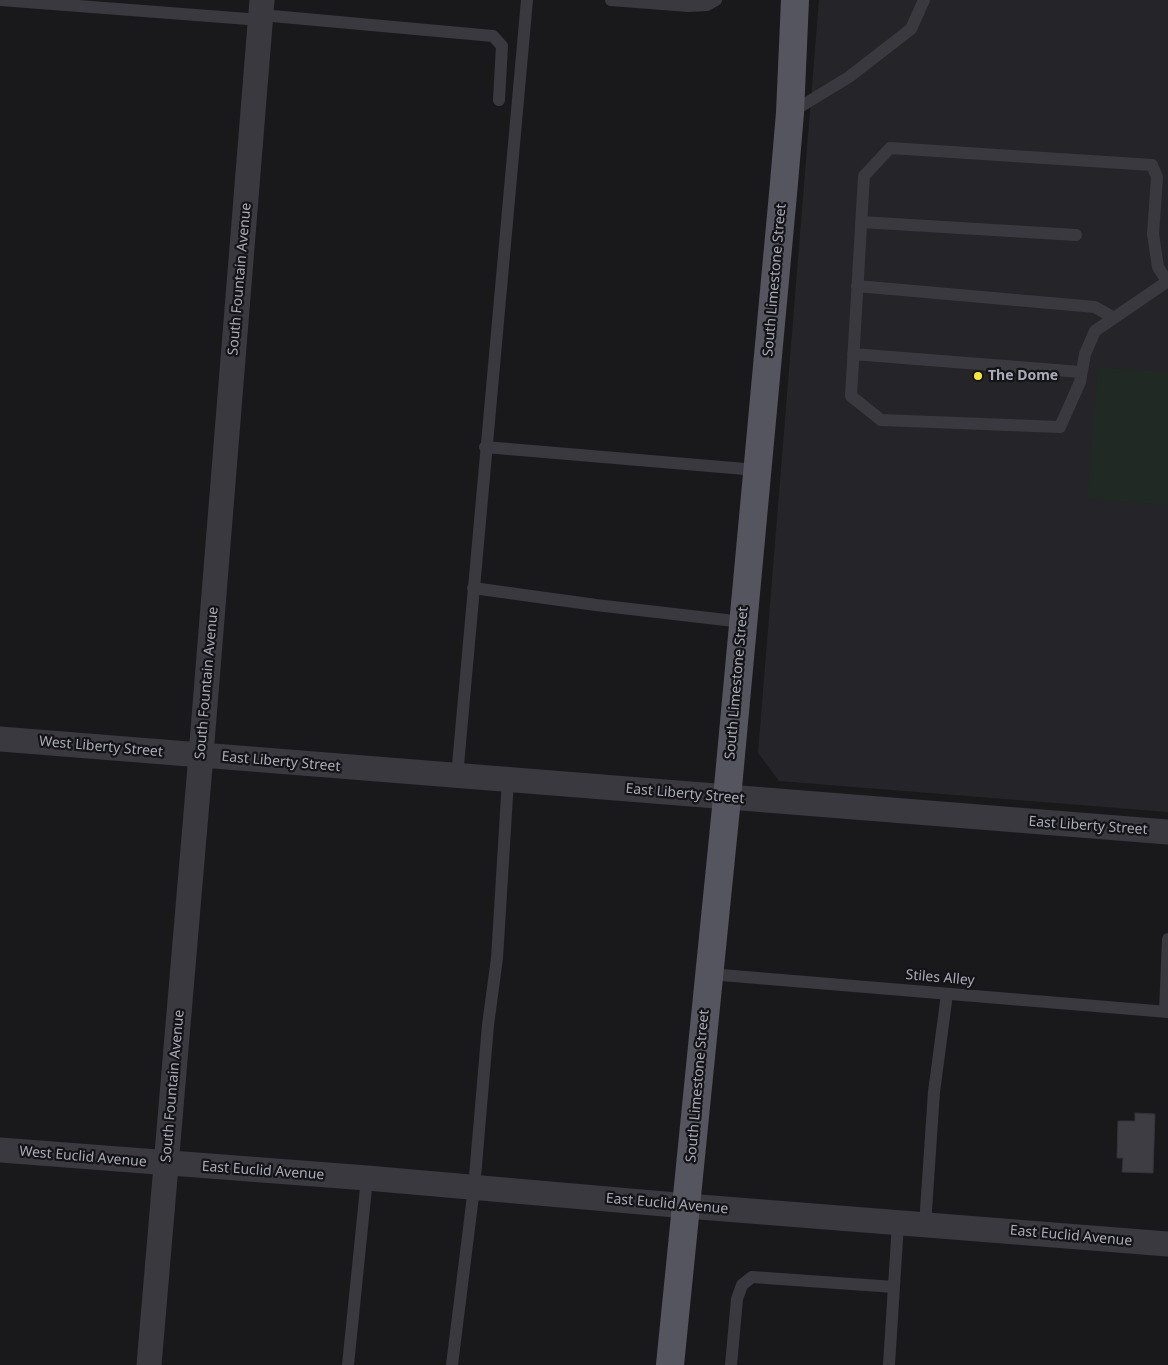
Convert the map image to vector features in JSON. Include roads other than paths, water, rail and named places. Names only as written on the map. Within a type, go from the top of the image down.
[{"type":"main road","name":"South Limestone Street","points":[[670,1365],[687,1206],[790,113],[795,0]]},
{"type":"street","name":"South Fountain Avenue","points":[[149,1365],[202,756],[261,12]]},
{"type":"street","name":"West Liberty Street","points":[[0,739],[202,756]]},
{"type":"street","name":"East Liberty Street","points":[[202,756],[1168,832]]},
{"type":"street","name":"West Euclid Avenue","points":[[0,1150],[166,1164]]},
{"type":"street","name":"East Euclid Avenue","points":[[166,1164],[367,1178],[687,1206],[1168,1244]]},
{"type":"lane","points":[[0,0],[261,12],[493,36],[502,46],[499,100]]},
{"type":"lane","points":[[457,776],[527,0]]},
{"type":"lane","points":[[611,0],[688,6],[707,5],[716,0]]},
{"type":"lane","points":[[790,113],[849,77],[911,29],[924,0]]},
{"type":"lane","points":[[890,148],[1152,165],[1157,177],[1152,234],[1158,267],[1168,281],[1095,331],[1084,354],[1080,382],[1060,426],[881,420],[851,396],[864,176],[890,148]]},
{"type":"lane","points":[[861,222],[1076,235]]},
{"type":"lane","points":[[857,286],[1095,307],[1114,318]]},
{"type":"lane","points":[[853,354],[1081,372]]},
{"type":"lane","points":[[486,447],[757,470]]},
{"type":"lane","points":[[473,588],[742,622]]},
{"type":"lane","points":[[452,1365],[474,1188],[488,1025],[497,958],[508,780]]},
{"type":"lane","points":[[1167,1012],[1168,939]]},
{"type":"lane","name":"Stiles Alley","points":[[709,974],[1167,1012]]},
{"type":"lane","points":[[925,1225],[934,1092],[947,994]]},
{"type":"lane","points":[[348,1365],[367,1178]]},
{"type":"lane","points":[[889,1365],[898,1223]]},
{"type":"lane","points":[[731,1365],[738,1298],[742,1285],[752,1277],[894,1287]]},
{"type":"place","name":"The Dome","points":[[978,376]]}]
